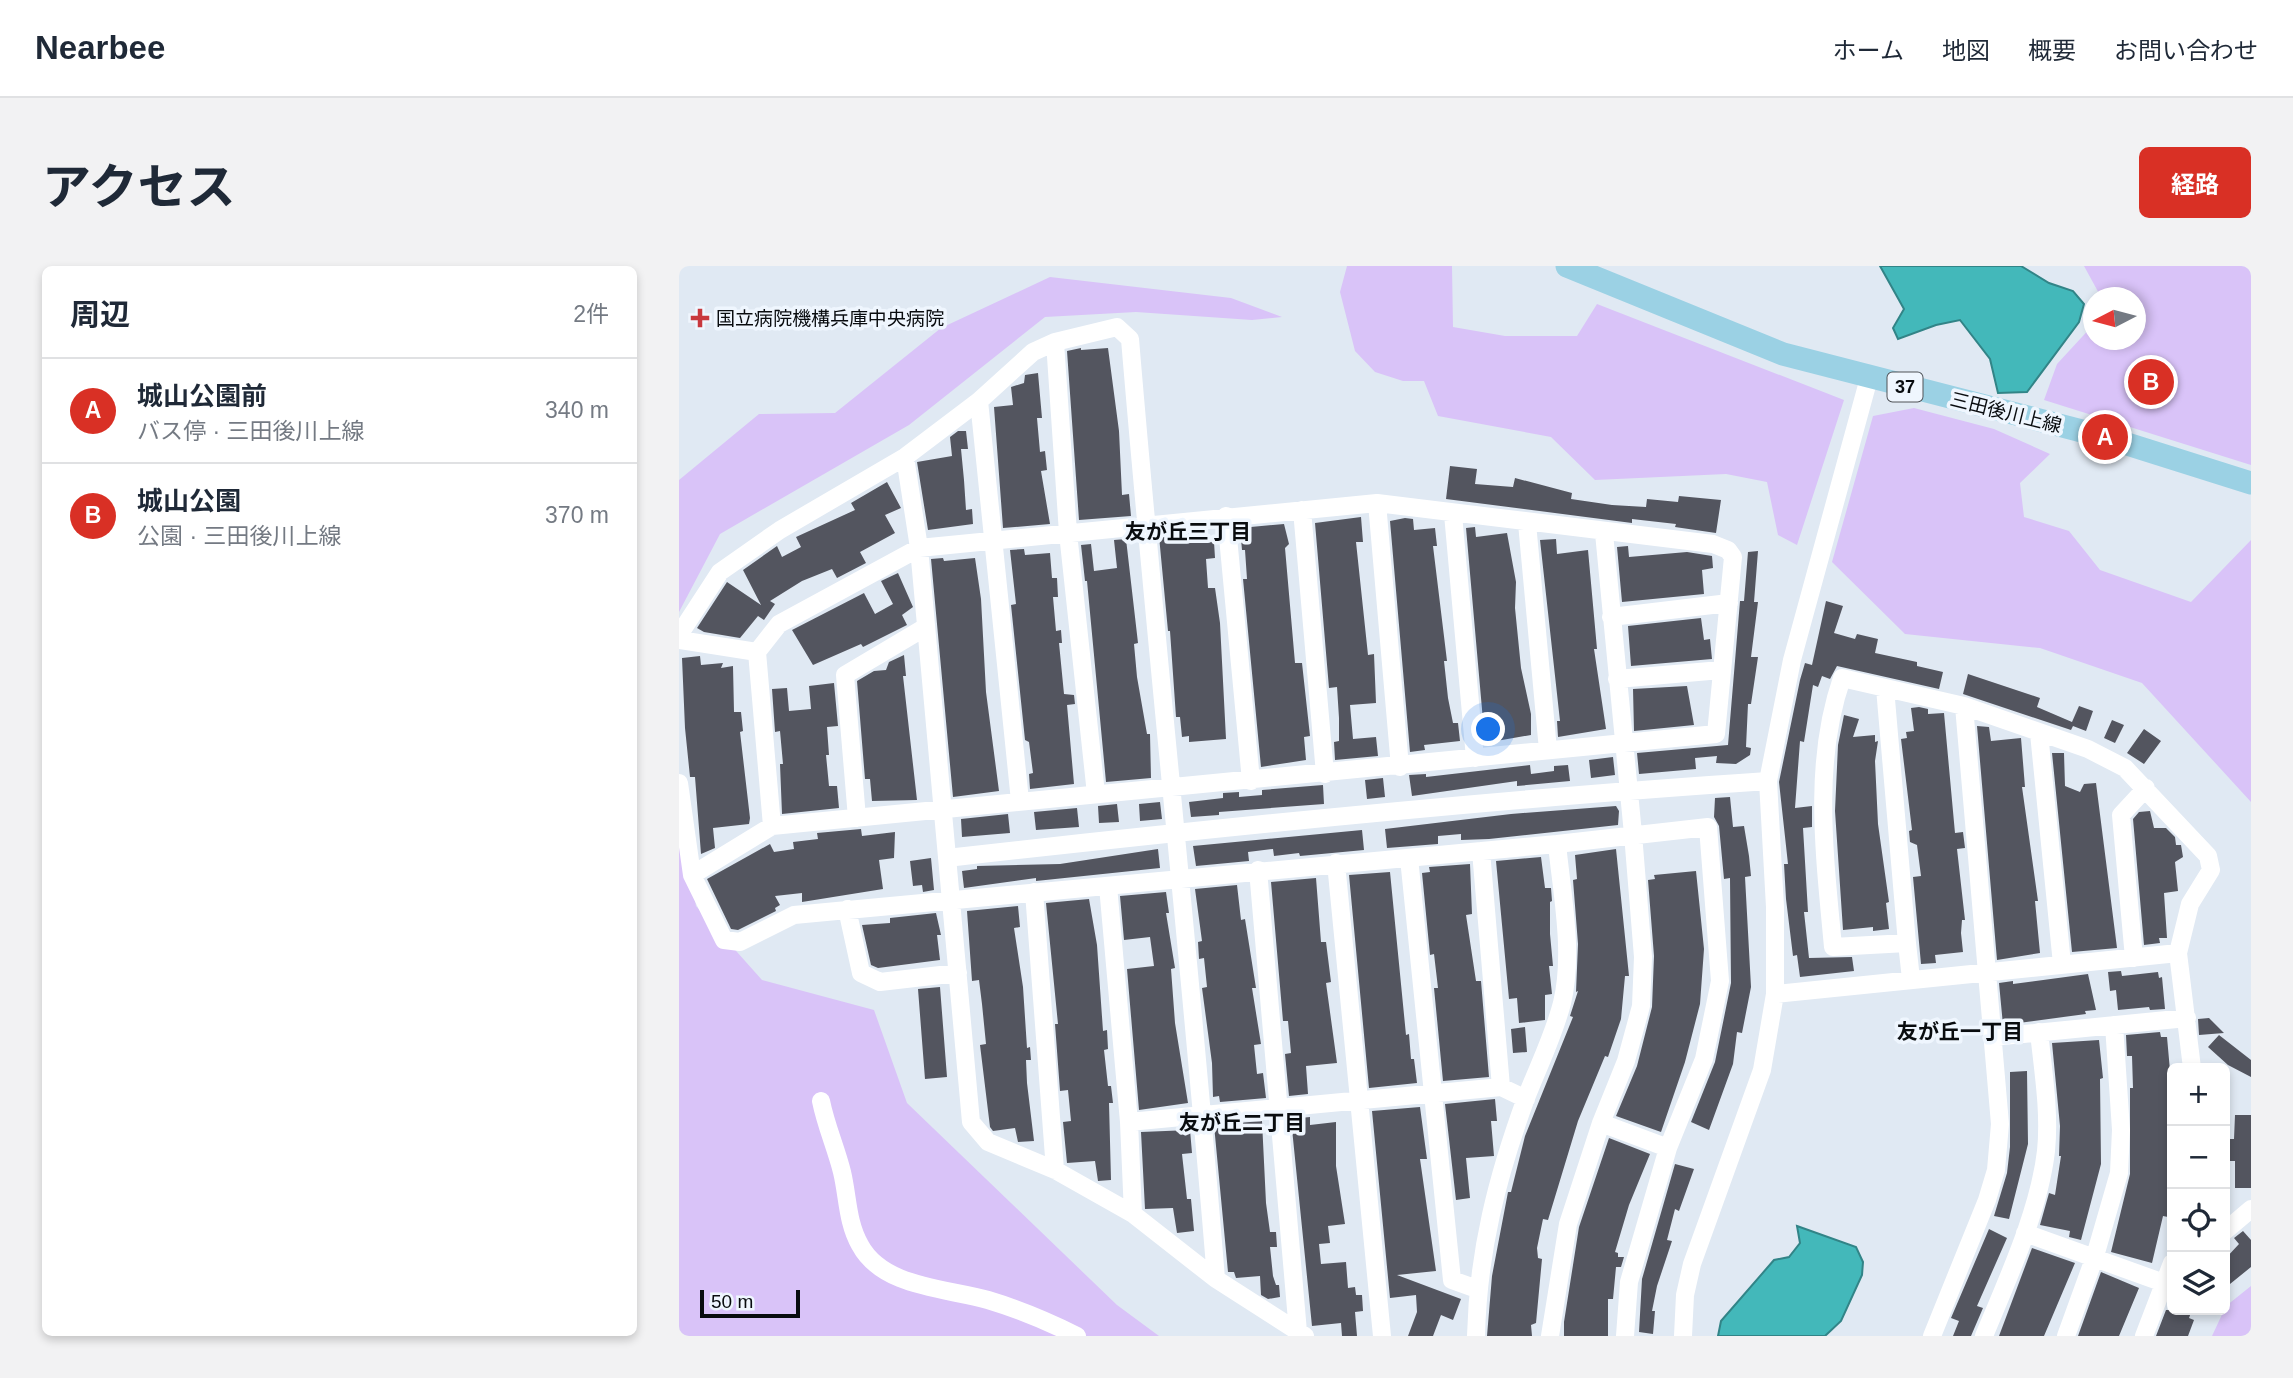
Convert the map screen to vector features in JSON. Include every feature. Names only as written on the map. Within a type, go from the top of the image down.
[{"type":"main road","name":"三田後川上線","points":[[1566,266],[1783,354],[2105,437],[2251,482]]},
{"type":"street","points":[[757,652],[679,638],[719,572],[780,530],[905,457],[979,401],[1033,352],[1055,342],[1117,327],[1130,339],[1145,524],[1178,832],[1216,1279]]},
{"type":"street","points":[[1055,342],[1068,533],[1096,794]]},
{"type":"street","points":[[1683,1336],[1685,1295],[1692,1264],[1762,1070],[1775,995],[1768,780],[1792,660],[1869,378]]},
{"type":"street","points":[[979,401],[1020,801]]},
{"type":"street","points":[[905,457],[919,548],[924,628],[971,1122],[988,1142],[1055,1170],[1133,1214],[1216,1279],[1303,1335]]},
{"type":"street","points":[[1377,503],[1400,767]]},
{"type":"street","points":[[692,875],[772,826],[1173,786],[1400,767],[1716,734],[1733,557],[1728,550],[1703,543],[1604,533],[1377,503],[919,548],[779,624],[757,652],[772,826]]},
{"type":"street","points":[[1302,510],[1325,774]]},
{"type":"street","points":[[1453,514],[1475,758]]},
{"type":"street","points":[[1226,516],[1251,781]]},
{"type":"street","points":[[1527,523],[1548,750]]},
{"type":"street","points":[[1550,1336],[1568,1224],[1601,1123],[1626,1062],[1641,1006],[1643,957],[1604,533]]},
{"type":"street","points":[[1611,617],[1728,603]]},
{"type":"street","points":[[857,818],[845,675],[924,628]]},
{"type":"street","points":[[1617,680],[1721,670]]},
{"type":"street","points":[[1907,943],[1833,947],[1823,822],[1829,716],[1842,678],[1964,706],[2101,755],[2125,768],[2208,856],[2212,864],[2208,877],[2190,904],[2178,954],[2191,1063]]},
{"type":"street","points":[[1885,688],[1911,979]]},
{"type":"street","points":[[1932,1336],[1987,1200],[1996,1170],[2000,1124],[1964,706]]},
{"type":"street","points":[[2039,733],[2062,964]]},
{"type":"street","points":[[947,858],[1178,832],[1627,790],[1768,780]]},
{"type":"street","points":[[679,783],[692,875],[723,940],[740,942],[795,915],[1258,870],[1557,845],[1708,827],[1720,981],[1704,1059],[1668,1148],[1629,1282],[1625,1336]]},
{"type":"street","points":[[2134,958],[2121,815],[2146,788]]},
{"type":"street","points":[[1476,1336],[1477,1289],[1486,1227],[1499,1174],[1562,1004],[1567,969],[1557,845]]},
{"type":"street","points":[[1481,851],[1501,1087]]},
{"type":"street","points":[[1409,858],[1452,1280],[1477,1289]]},
{"type":"street","points":[[1336,863],[1381,1336]]},
{"type":"street","points":[[1258,870],[1278,1108],[1303,1335]]},
{"type":"street","points":[[1108,886],[1129,1122],[1133,1214]]},
{"type":"street","points":[[1034,892],[1055,1170]]},
{"type":"street","points":[[847,909],[861,973],[880,982],[958,973]]},
{"type":"street","points":[[1775,995],[1911,979],[2178,954]]},
{"type":"street","points":[[1993,1037],[2186,1018]]},
{"type":"street","points":[[2066,1336],[2095,1256],[2119,1173],[2121,1130],[2114,1025]]},
{"type":"street","points":[[1984,1336],[2025,1233],[2046,1152],[2045,1096],[2039,1032]]},
{"type":"street","points":[[1129,1122],[1501,1087],[1526,1099]]},
{"type":"street","points":[[821,1101],[828,1135],[842,1172],[849,1218],[860,1246],[873,1261],[923,1287],[988,1300],[1077,1336]]},
{"type":"street","points":[[1601,1123],[1668,1148]]},
{"type":"street","points":[[2230,1227],[2251,1209]]},
{"type":"street","points":[[2025,1233],[2167,1280]]},
{"type":"street","points":[[2144,1336],[2167,1282]]},
{"type":"shaded area","points":[[1347,266],[1452,266],[1453,327],[1505,336],[1577,336],[1597,304],[1844,400],[1797,545],[1778,535],[1767,482],[1726,474],[1595,480],[1551,437],[1438,416],[1424,381],[1403,381],[1375,372],[1355,351],[1340,292]]},
{"type":"shaded area","points":[[2084,266],[2251,266],[2251,465],[2044,400],[2057,364],[2083,336],[2083,350],[2146,350],[2146,287],[2096,287]]},
{"type":"shaded area","points":[[1050,277],[1231,298],[1282,317],[1252,320],[1136,312],[1045,317],[909,425],[720,534],[679,612],[679,480],[759,414],[835,413],[941,328]]},
{"type":"shaded area","points":[[1914,408],[1994,429],[2050,454],[2020,483],[2024,517],[2069,531],[2100,570],[2191,602],[2251,540],[2251,802],[2142,683],[2040,648],[1905,634],[1832,562],[1873,416]]},
{"type":"shaded area","points":[[679,802],[696,906],[762,980],[874,1010],[907,1103],[1117,1305],[1159,1336],[679,1336]]},
{"type":"shaded area","points":[[2251,1286],[2251,1336],[2212,1336],[2222,1315],[2230,1315],[2230,1303]]},
{"type":"water","points":[[1880,266],[2021,266],[2049,283],[2073,291],[2083,303],[2079,322],[2027,392],[1998,393],[1990,359],[1960,320],[1936,325],[1898,339],[1893,328],[1904,309]]},
{"type":"water","points":[[1797,1226],[1856,1247],[1863,1262],[1862,1275],[1841,1321],[1825,1336],[1718,1336],[1721,1321],[1774,1260],[1789,1257],[1800,1243]]},
{"type":"building","points":[[1108,348],[1119,431],[1122,495],[1129,494],[1131,516],[1079,520],[1067,351]]},
{"type":"building","points":[[1038,373],[1042,418],[1037,418],[1040,452],[1045,451],[1047,470],[1041,471],[1050,524],[1003,528],[994,407],[1013,405],[1011,387],[1024,383],[1025,375]]},
{"type":"building","points":[[958,431],[966,431],[968,449],[961,449],[966,510],[972,509],[973,524],[928,530],[917,462],[952,456],[950,437]]},
{"type":"building","points":[[1450,466],[1477,469],[1475,484],[1513,487],[1515,478],[1572,493],[1571,499],[1612,505],[1646,507],[1647,499],[1678,502],[1679,496],[1721,500],[1716,533],[1675,527],[1676,524],[1632,519],[1632,523],[1446,499]]},
{"type":"building","points":[[887,482],[901,508],[885,515],[895,533],[860,552],[866,563],[837,578],[832,569],[802,581],[770,601],[775,604],[764,620],[758,616],[740,638],[704,632],[697,628],[727,582],[761,605],[743,570],[777,546],[782,557],[801,547],[796,537],[855,510],[851,503]]},
{"type":"building","points":[[1361,517],[1363,542],[1356,542],[1368,655],[1374,654],[1376,703],[1350,705],[1353,739],[1376,737],[1378,756],[1335,760],[1334,742],[1339,741],[1337,687],[1329,688],[1315,523]]},
{"type":"building","points":[[1413,519],[1414,530],[1435,528],[1437,546],[1433,546],[1447,661],[1444,661],[1448,698],[1453,723],[1458,723],[1460,741],[1424,745],[1425,750],[1410,752],[1390,521]]},
{"type":"building","points":[[1284,524],[1289,544],[1285,548],[1295,663],[1302,663],[1310,736],[1304,737],[1306,760],[1261,767],[1243,579],[1247,579],[1245,550],[1242,550],[1240,528]]},
{"type":"building","points":[[1475,527],[1476,537],[1507,533],[1516,582],[1515,608],[1521,668],[1531,714],[1531,735],[1485,743],[1466,528]]},
{"type":"building","points":[[1200,532],[1201,543],[1214,542],[1215,558],[1206,559],[1208,588],[1215,588],[1220,623],[1226,739],[1189,742],[1189,736],[1182,737],[1180,717],[1176,717],[1159,536]]},
{"type":"building","points":[[1126,539],[1138,643],[1134,644],[1137,677],[1147,734],[1150,734],[1151,778],[1106,782],[1087,581],[1081,545],[1091,544],[1094,571],[1117,568],[1114,540]]},
{"type":"building","points":[[1556,539],[1557,554],[1588,550],[1597,649],[1594,649],[1606,729],[1558,737],[1557,721],[1560,721],[1540,540]]},
{"type":"building","points":[[1628,546],[1629,557],[1687,552],[1712,556],[1713,568],[1702,570],[1704,594],[1622,602],[1617,547]]},
{"type":"building","points":[[1024,549],[1025,555],[1050,553],[1052,578],[1057,578],[1058,597],[1053,597],[1056,631],[1061,630],[1062,643],[1059,643],[1064,694],[1074,695],[1075,704],[1067,705],[1074,784],[1030,789],[1029,774],[1033,773],[1029,742],[1025,740],[1011,605],[1016,604],[1010,550]]},
{"type":"building","points":[[1758,551],[1754,602],[1758,602],[1751,657],[1758,657],[1751,704],[1748,704],[1746,747],[1751,748],[1750,755],[1736,764],[1716,763],[1717,756],[1695,758],[1696,769],[1639,774],[1637,753],[1728,745],[1740,601],[1744,601],[1748,552]]},
{"type":"building","points":[[943,558],[944,561],[975,558],[981,599],[986,692],[999,791],[953,797],[931,559]]},
{"type":"building","points":[[898,573],[913,607],[902,615],[907,625],[863,647],[861,644],[813,665],[792,630],[864,593],[875,614],[893,604],[881,581]]},
{"type":"building","points":[[1826,601],[1843,606],[1834,633],[1855,639],[1857,634],[1878,639],[1875,653],[1917,662],[1917,666],[1943,672],[1939,689],[1837,666],[1830,679],[1822,676],[1818,687],[1813,685],[1804,742],[1800,741],[1795,808],[1812,806],[1812,827],[1803,828],[1808,912],[1804,912],[1809,958],[1852,957],[1854,971],[1800,977],[1797,955],[1793,956],[1786,899],[1784,864],[1788,864],[1779,782],[1800,680],[1805,663],[1812,665]]},
{"type":"building","points":[[1701,618],[1704,640],[1710,639],[1712,659],[1631,666],[1628,626]]},
{"type":"building","points":[[904,655],[906,676],[903,676],[917,800],[872,801],[870,779],[865,779],[857,681],[874,671],[886,670],[889,662]]},
{"type":"building","points":[[700,656],[701,665],[723,663],[721,668],[733,666],[734,712],[741,712],[743,731],[740,732],[750,818],[749,824],[713,828],[715,848],[701,854],[695,777],[690,777],[685,728],[682,658]]},
{"type":"building","points":[[1968,674],[2040,698],[2037,707],[2072,722],[2079,706],[2093,711],[2086,731],[2073,726],[2071,730],[1963,694]]},
{"type":"building","points":[[834,683],[838,726],[827,727],[829,755],[826,755],[829,786],[837,786],[839,808],[782,814],[780,764],[783,764],[780,731],[775,732],[772,689],[787,688],[789,711],[811,709],[809,686]]},
{"type":"building","points":[[1687,686],[1694,725],[1634,731],[1633,689]]},
{"type":"building","points":[[1911,708],[1928,709],[1928,714],[1944,713],[1955,833],[1963,832],[1965,848],[1957,849],[1965,920],[1962,920],[1961,933],[1963,952],[1935,955],[1936,963],[1921,964],[1913,877],[1921,876],[1917,845],[1910,842],[1909,831],[1912,830],[1901,739],[1907,738],[1906,732],[1914,731]]},
{"type":"building","points":[[1844,715],[1859,719],[1853,737],[1875,735],[1875,742],[1878,741],[1875,761],[1878,824],[1889,902],[1886,903],[1889,929],[1873,931],[1873,927],[1843,930],[1835,811],[1838,745]]},
{"type":"building","points":[[2112,720],[2124,725],[2115,743],[2104,738]]},
{"type":"building","points":[[1977,726],[1989,727],[1991,741],[2021,738],[2025,787],[2022,787],[2038,901],[2035,901],[2040,953],[1997,960]]},
{"type":"building","points":[[2144,729],[2161,741],[2144,764],[2127,753]]},
{"type":"building","points":[[2052,753],[2064,753],[2065,786],[2080,792],[2084,784],[2096,783],[2117,948],[2072,952]]},
{"type":"building","points":[[1613,757],[1615,775],[1591,778],[1589,760]]},
{"type":"building","points":[[1530,765],[1531,774],[1554,771],[1554,766],[1568,765],[1570,781],[1517,786],[1517,781],[1412,796],[1409,775],[1426,774],[1426,777]]},
{"type":"building","points":[[1383,778],[1385,797],[1367,799],[1365,780]]},
{"type":"building","points":[[1323,785],[1324,804],[1219,812],[1219,815],[1191,817],[1189,802],[1223,798],[1223,793],[1239,792],[1239,797],[1262,795],[1262,790]]},
{"type":"building","points":[[1730,797],[1733,827],[1744,826],[1749,856],[1751,876],[1745,877],[1751,987],[1742,1033],[1737,1032],[1733,1064],[1709,1130],[1691,1122],[1715,1062],[1731,983],[1730,878],[1724,879],[1719,826],[1714,817],[1715,798]]},
{"type":"building","points":[[1160,802],[1162,819],[1140,821],[1139,804]]},
{"type":"building","points":[[1117,804],[1119,822],[1099,823],[1098,806]]},
{"type":"building","points":[[1616,806],[1619,811],[1618,825],[1489,839],[1461,840],[1461,834],[1438,836],[1438,844],[1387,848],[1385,829],[1511,814]]},
{"type":"building","points":[[1077,808],[1079,827],[1036,830],[1034,812]]},
{"type":"building","points":[[2150,811],[2154,828],[2166,828],[2175,837],[2176,845],[2181,845],[2183,857],[2175,862],[2178,891],[2164,893],[2167,938],[2159,938],[2160,943],[2144,945],[2133,819],[2139,812]]},
{"type":"building","points":[[1008,814],[1010,833],[962,837],[961,819]]},
{"type":"building","points":[[861,829],[862,836],[895,832],[894,858],[879,860],[883,889],[802,902],[802,893],[775,896],[780,905],[775,908],[776,911],[738,930],[731,929],[707,879],[770,844],[774,852],[794,849],[793,842],[818,839],[817,833]]},
{"type":"building","points":[[1362,830],[1364,850],[1274,856],[1273,849],[1248,852],[1249,861],[1196,866],[1193,846]]},
{"type":"building","points":[[1158,849],[1160,868],[1036,881],[1036,878],[964,888],[962,871],[977,869],[977,866],[1060,864]]},
{"type":"building","points":[[1616,849],[1629,976],[1625,976],[1621,1019],[1608,1057],[1605,1056],[1578,1121],[1548,1220],[1543,1219],[1537,1248],[1538,1258],[1542,1259],[1536,1323],[1531,1325],[1532,1336],[1487,1336],[1492,1276],[1508,1192],[1511,1192],[1525,1136],[1573,1017],[1570,1016],[1578,991],[1576,992],[1578,944],[1573,880],[1577,879],[1575,855]]},
{"type":"building","points":[[1541,857],[1545,888],[1551,888],[1550,934],[1553,966],[1549,966],[1552,994],[1545,995],[1545,1020],[1519,1023],[1517,998],[1509,999],[1496,861]]},
{"type":"building","points":[[931,858],[934,890],[923,892],[922,885],[913,886],[910,861]]},
{"type":"building","points":[[1470,864],[1472,914],[1466,915],[1476,981],[1481,981],[1489,1077],[1443,1081],[1434,988],[1438,988],[1434,954],[1430,955],[1422,873],[1430,872],[1429,867]]},
{"type":"building","points":[[1696,871],[1704,949],[1700,1004],[1685,1062],[1661,1132],[1616,1116],[1637,1066],[1652,1007],[1654,956],[1648,880],[1655,879],[1654,875]]},
{"type":"building","points":[[1390,872],[1406,1035],[1409,1034],[1417,1083],[1369,1088],[1349,875]]},
{"type":"building","points":[[1316,878],[1321,942],[1326,942],[1331,982],[1326,983],[1337,1063],[1306,1066],[1308,1094],[1289,1096],[1285,1054],[1291,1053],[1288,1021],[1283,1021],[1271,882]]},
{"type":"building","points":[[1237,885],[1241,920],[1245,919],[1256,988],[1252,988],[1261,1044],[1254,1045],[1257,1074],[1263,1073],[1266,1098],[1220,1102],[1219,1096],[1213,1097],[1212,1063],[1202,988],[1207,987],[1204,958],[1199,959],[1198,942],[1202,941],[1195,889]]},
{"type":"building","points":[[1166,892],[1169,913],[1166,913],[1175,968],[1171,969],[1175,1023],[1188,1103],[1139,1110],[1127,969],[1154,966],[1150,937],[1124,940],[1120,896]]},
{"type":"building","points":[[1089,899],[1097,945],[1103,1031],[1107,1030],[1108,1049],[1104,1050],[1108,1086],[1111,1086],[1113,1103],[1109,1103],[1111,1180],[1098,1181],[1095,1161],[1067,1163],[1063,1122],[1071,1121],[1068,1090],[1060,1091],[1055,1024],[1058,1024],[1046,903]]},
{"type":"building","points":[[1018,906],[1020,927],[1014,928],[1023,987],[1027,1048],[1030,1047],[1031,1060],[1026,1060],[1034,1141],[1018,1142],[1015,1128],[993,1131],[990,1127],[980,1045],[986,1044],[982,1004],[979,980],[972,981],[967,911]]},
{"type":"building","points":[[936,913],[941,935],[937,935],[940,960],[878,968],[871,965],[862,925],[890,923],[890,918]]},
{"type":"building","points":[[2121,971],[2122,976],[2158,972],[2159,978],[2162,977],[2165,1009],[2150,1010],[2149,1007],[2118,1010],[2116,990],[2110,991],[2108,972]]},
{"type":"building","points":[[2088,974],[2096,1010],[2085,1011],[2086,1014],[2003,1025],[1999,983],[2013,981],[2013,984]]},
{"type":"building","points":[[940,987],[947,1077],[925,1079],[918,989]]},
{"type":"building","points":[[2209,1018],[2224,1033],[2199,1035],[2198,1019]]},
{"type":"building","points":[[1525,1027],[1527,1052],[1513,1053],[1511,1029]]},
{"type":"building","points":[[2160,1032],[2161,1037],[2167,1037],[2169,1063],[2167,1063],[2167,1217],[2163,1216],[2152,1263],[2111,1252],[2130,1174],[2130,1088],[2133,1088],[2132,1056],[2127,1056],[2126,1035]]},
{"type":"building","points":[[2219,1035],[2251,1060],[2251,1077],[2230,1066],[2230,1063],[2226,1063],[2208,1047]]},
{"type":"building","points":[[2099,1040],[2103,1078],[2100,1079],[2101,1164],[2081,1240],[2069,1237],[2070,1231],[2040,1225],[2049,1193],[2055,1195],[2061,1156],[2052,1043]]},
{"type":"building","points":[[2027,1071],[2028,1144],[2009,1219],[1994,1216],[2007,1173],[2010,1147],[2010,1072]]},
{"type":"building","points":[[1495,1099],[1497,1121],[1491,1121],[1494,1156],[1466,1158],[1470,1198],[1456,1200],[1445,1104]]},
{"type":"building","points":[[1420,1107],[1427,1159],[1420,1159],[1436,1271],[1397,1275],[1461,1299],[1453,1320],[1441,1315],[1433,1336],[1408,1336],[1417,1312],[1416,1295],[1390,1298],[1372,1111]]},
{"type":"building","points":[[2235,1115],[2251,1115],[2251,1188],[2235,1188],[2235,1161],[2230,1161],[2230,1139],[2234,1139]]},
{"type":"building","points":[[1310,1117],[1310,1125],[1336,1122],[1336,1166],[1345,1224],[1328,1226],[1330,1243],[1319,1244],[1321,1264],[1346,1262],[1348,1288],[1355,1287],[1356,1295],[1362,1295],[1363,1311],[1355,1312],[1357,1336],[1342,1336],[1341,1323],[1312,1326],[1291,1119]]},
{"type":"building","points":[[1262,1121],[1266,1203],[1270,1232],[1276,1232],[1277,1247],[1270,1247],[1273,1276],[1276,1285],[1279,1285],[1280,1297],[1268,1299],[1261,1295],[1260,1276],[1236,1278],[1234,1272],[1228,1272],[1214,1125]]},
{"type":"building","points":[[1190,1130],[1192,1153],[1182,1154],[1194,1231],[1177,1233],[1173,1208],[1145,1209],[1141,1132]]},
{"type":"building","points":[[1609,1138],[1650,1154],[1629,1205],[1615,1252],[1618,1257],[1624,1257],[1621,1267],[1616,1267],[1613,1299],[1608,1299],[1608,1336],[1564,1336],[1579,1227]]},
{"type":"building","points":[[1675,1164],[1694,1169],[1679,1211],[1675,1209],[1667,1240],[1672,1241],[1657,1286],[1652,1311],[1655,1311],[1653,1334],[1639,1332],[1642,1279]]},
{"type":"building","points":[[1989,1229],[2007,1238],[1977,1306],[1983,1308],[1971,1336],[1953,1336],[1959,1321],[1951,1318]]},
{"type":"building","points":[[2243,1231],[2251,1240],[2251,1267],[2230,1284],[2230,1254],[2239,1244],[2234,1238]]},
{"type":"building","points":[[2032,1248],[2075,1263],[2044,1336],[1999,1336]]},
{"type":"building","points":[[2101,1272],[2139,1288],[2119,1336],[2078,1336]]},
{"type":"building","points":[[2166,1310],[2167,1315],[2190,1315],[2189,1318],[2194,1320],[2188,1336],[2156,1336]]},
{"type":"place","name":"国立病院機構兵庫中央病院","points":[[700,318]]},
{"type":"place","name":"城山公園","points":[[2151,382]]},
{"type":"place","name":"城山公園前","points":[[2105,437]]},
{"type":"district","name":"友が丘三丁目","points":[[1188,532]]},
{"type":"district","name":"友が丘一丁目","points":[[1960,1032]]},
{"type":"district","name":"友が丘二丁目","points":[[1242,1123]]}]
